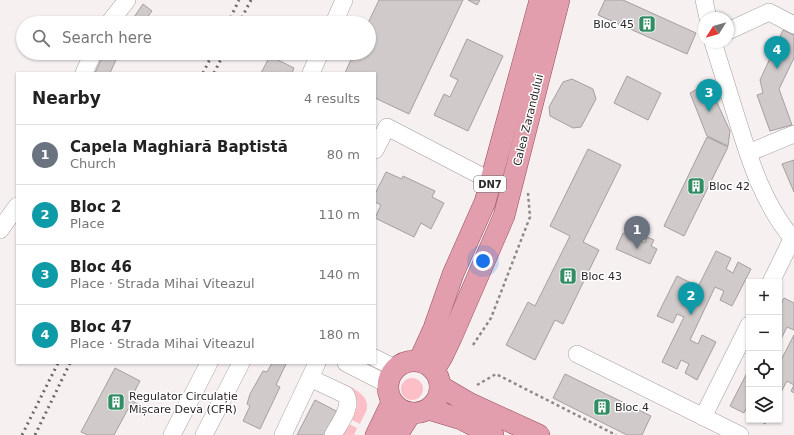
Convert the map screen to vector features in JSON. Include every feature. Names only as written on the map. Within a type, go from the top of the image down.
[{"type":"main road","name":"Calea Zarandului","points":[[431,372],[434,328],[454,274],[485,202],[540,0]]},
{"type":"main road","name":"Calea Zarandului","points":[[431,372],[452,336],[504,216],[559,0]]},
{"type":"main road","points":[[376,435],[391,385],[406,362],[410,360],[431,372],[468,403],[539,435]]},
{"type":"main road","points":[[397,435],[419,411],[437,400],[431,372]]},
{"type":"main road","points":[[391,385],[404,411],[419,411],[461,419],[493,435]]},
{"type":"street","points":[[114,16],[127,0]]},
{"type":"street","points":[[337,16],[344,0]]},
{"type":"street","points":[[704,0],[707,12]]},
{"type":"street","points":[[734,28],[772,6],[794,25]]},
{"type":"street","points":[[715,48],[759,183],[774,211],[793,240],[773,279]]},
{"type":"street","points":[[84,72],[90,60]]},
{"type":"street","points":[[311,72],[317,60]]},
{"type":"street","points":[[376,148],[387,127],[491,181]]},
{"type":"street","points":[[748,153],[794,134]]},
{"type":"street","points":[[0,230],[16,207]]},
{"type":"street","points":[[703,417],[746,331]]},
{"type":"street","points":[[577,354],[740,435]]},
{"type":"street","points":[[376,360],[391,385]]},
{"type":"street","points":[[172,435],[208,364]]},
{"type":"street","points":[[204,435],[240,364]]},
{"type":"street","points":[[348,364],[391,385]]},
{"type":"street","points":[[282,435],[313,370],[348,398],[348,406],[333,435]]},
{"type":"path","points":[[473,345],[491,318],[530,218],[528,189]]},
{"type":"path","points":[[477,385],[496,374],[616,435]]},
{"type":"shaded area","points":[[412,378],[420,381],[423,389],[420,397],[412,400],[404,397],[401,389],[404,381]]},
{"type":"shaded area","points":[[344,384],[360,393],[366,399],[367,408],[360,424],[352,420],[357,404],[356,397],[342,386]]},
{"type":"shaded area","points":[[349,424],[357,428],[354,435],[338,435]]},
{"type":"building","points":[[379,0],[463,0],[409,114],[376,98],[376,72],[345,72],[351,60],[376,60],[376,16],[371,16]]},
{"type":"building","points":[[468,0],[480,0],[477,5]]},
{"type":"building","name":"Bloc 45","points":[[605,0],[623,0],[696,33],[687,54],[598,15]]},
{"type":"building","points":[[143,4],[152,11],[148,16],[135,16]]},
{"type":"building","points":[[783,30],[794,35],[794,58],[779,89],[792,125],[770,131],[757,95],[763,93],[760,80]]},
{"type":"building","points":[[467,39],[503,56],[468,131],[434,115],[444,94],[450,97],[458,80],[450,76]]},
{"type":"building","points":[[101,60],[116,60],[110,72],[95,72]]},
{"type":"building","points":[[268,60],[278,60],[294,68],[292,72],[262,72]]},
{"type":"building","points":[[627,76],[661,93],[648,120],[614,103]]},
{"type":"building","points":[[572,79],[593,89],[596,99],[581,127],[573,128],[550,116],[549,107],[563,82]]},
{"type":"building","points":[[708,83],[730,131],[728,146],[707,136],[690,93]]},
{"type":"building","name":"Bloc 42","points":[[707,137],[728,147],[684,236],[664,226]]},
{"type":"building","name":"Bloc 43","points":[[588,149],[621,165],[583,242],[599,250],[563,324],[555,320],[535,360],[506,345],[528,302],[535,306],[570,236],[550,226]]},
{"type":"building","points":[[794,160],[794,192],[782,164]]},
{"type":"building","points":[[386,172],[402,179],[403,176],[435,191],[432,197],[444,203],[431,229],[421,223],[414,237],[376,218],[381,205],[376,202],[376,192]]},
{"type":"building","points":[[623,233],[645,243],[647,237],[654,240],[651,246],[657,249],[650,264],[616,249]]},
{"type":"building","points":[[716,251],[731,258],[726,269],[733,273],[738,262],[751,269],[732,306],[720,300],[724,291],[715,287],[690,340],[698,344],[702,335],[716,342],[697,380],[685,373],[689,364],[681,360],[677,369],[662,362],[684,317],[677,314],[673,323],[657,316],[677,276],[691,283],[687,291],[694,295]]},
{"type":"building","points":[[784,298],[794,303],[794,330],[787,327],[782,337],[782,315],[782,302]]},
{"type":"building","points":[[794,335],[794,385],[787,381],[782,390],[782,387],[782,358]]},
{"type":"building","points":[[271,364],[286,364],[276,385],[280,387],[260,429],[243,421],[250,406],[247,404],[250,394],[263,371],[267,372]]},
{"type":"building","name":"Regulator Circulație Mișcare Deva (CFR)","points":[[115,368],[140,381],[130,400],[140,405],[136,412],[128,409],[114,435],[88,435],[81,432]]},
{"type":"building","name":"Bloc 4","points":[[565,374],[651,416],[642,435],[627,435],[553,398]]},
{"type":"building","points":[[746,375],[746,409],[744,413],[730,406]]},
{"type":"building","points":[[794,385],[794,393],[791,391]]},
{"type":"building","points":[[315,400],[340,413],[329,435],[297,435]]},
{"type":"railway","points":[[231,16],[239,0]]},
{"type":"railway","points":[[243,16],[251,0]]},
{"type":"railway","points":[[204,72],[210,60]]},
{"type":"railway","points":[[214,72],[220,60]]},
{"type":"railway","points":[[22,435],[58,364]]},
{"type":"railway","points":[[35,435],[70,364]]},
{"type":"place","name":"Bloc 45","points":[[647,24]]},
{"type":"place","name":"Bloc 47","points":[[777,69]]},
{"type":"place","name":"Bloc 46","points":[[709,112]]},
{"type":"place","name":"Bloc 42","points":[[696,186]]},
{"type":"place","name":"Capela Maghiară Baptistă","points":[[637,249]]},
{"type":"place","name":"Bloc 43","points":[[568,276]]},
{"type":"place","name":"Bloc 2","points":[[691,315]]},
{"type":"place","name":"Regulator Circulație Mișcare Deva (CFR)","points":[[116,402]]},
{"type":"place","name":"Bloc 4","points":[[602,407]]}]
